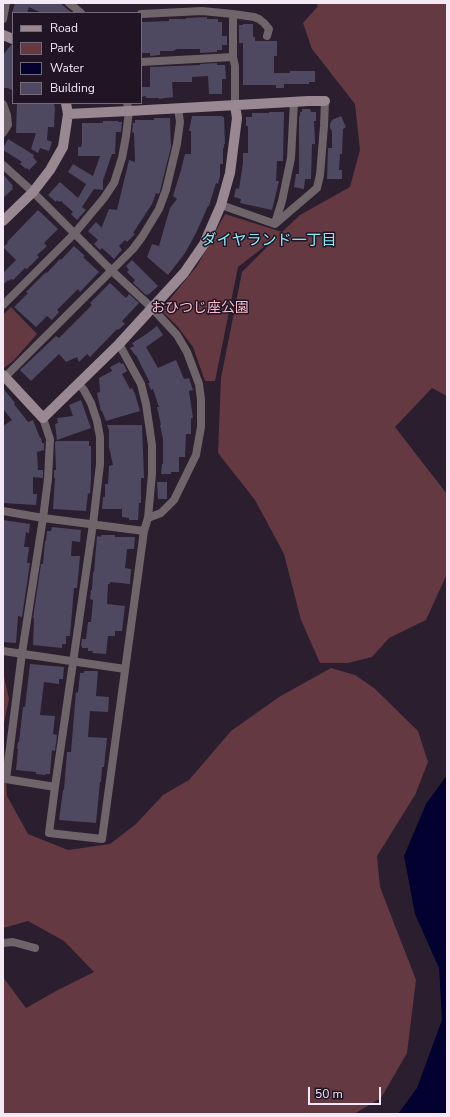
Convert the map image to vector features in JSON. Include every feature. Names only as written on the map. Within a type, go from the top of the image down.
[{"type":"street","points":[[3,19],[6,3]]},
{"type":"street","points":[[69,3],[80,12]]},
{"type":"street","points":[[142,14],[202,11],[233,14],[260,19],[269,29],[267,36]]},
{"type":"street","points":[[43,418],[119,344],[184,273],[204,244],[221,205],[230,173],[237,118],[235,105],[235,66],[233,57],[233,14]]},
{"type":"street","points":[[142,62],[233,57]]},
{"type":"street","points":[[68,114],[128,107],[178,108],[325,101],[320,175],[317,188],[275,224]]},
{"type":"street","points":[[275,224],[282,201],[291,158],[294,102]]},
{"type":"street","points":[[3,104],[7,115],[8,125],[3,133]]},
{"type":"street","points":[[3,221],[33,192],[50,170],[63,147],[68,114],[66,104]]},
{"type":"street","points":[[3,305],[74,234],[104,198],[114,183],[122,158],[126,136],[128,107]]},
{"type":"street","points":[[55,787],[6,779],[22,653],[43,518],[48,479],[50,439],[43,418],[4,376],[133,249],[159,209],[166,190],[177,144],[180,122],[178,108]]},
{"type":"street","points":[[3,165],[33,192],[74,234],[152,308],[177,336],[187,352],[199,384],[201,400],[201,427],[196,455],[174,500],[161,513],[148,518]]},
{"type":"street","points":[[221,205],[275,224]]},
{"type":"street","points":[[79,384],[91,403],[97,421],[100,437],[100,464],[93,524],[49,833],[102,839],[144,531],[148,518],[152,474],[152,445],[146,404],[141,384],[119,344]]},
{"type":"street","points":[[3,511],[43,518],[144,531]]},
{"type":"street","points":[[3,651],[125,669]]},
{"type":"street","points":[[3,943],[13,942],[36,948]]},
{"type":"green space","name":"おひつじ座公園","points":[[316,3],[447,3],[447,396],[432,388],[395,427],[447,494],[447,574],[426,620],[389,638],[372,657],[348,663],[320,663],[301,620],[284,554],[255,500],[218,453],[221,378],[242,272],[278,236],[238,267],[215,381],[205,381],[193,347],[178,327],[161,310],[197,266],[225,214],[282,232],[300,215],[350,187],[360,150],[355,104],[312,49],[303,23],[318,6]]},
{"type":"green space","points":[[11,307],[37,334],[14,360],[4,368],[3,315]]},
{"type":"green space","points":[[331,668],[355,675],[374,688],[418,731],[428,762],[415,795],[377,856],[380,887],[416,980],[407,1053],[381,1098],[354,1114],[3,1114],[3,977],[26,1008],[94,972],[64,941],[28,921],[3,928],[3,728],[7,796],[28,834],[68,850],[110,844],[136,824],[163,795],[189,780],[231,731],[279,697]]},
{"type":"green space","points":[[3,672],[9,699],[3,728]]},
{"type":"water","points":[[447,775],[447,1114],[398,1114],[417,1088],[442,1020],[439,968],[415,914],[404,856],[426,804]]},
{"type":"building","points":[[15,3],[60,3],[71,12],[39,12],[29,7],[27,12],[12,12]]},
{"type":"building","points":[[207,17],[207,19],[218,19],[218,22],[222,22],[222,36],[227,36],[227,45],[222,45],[222,50],[217,50],[217,52],[200,53],[200,49],[177,49],[173,51],[160,51],[160,55],[150,56],[150,53],[142,53],[142,22],[169,21],[169,19]]},
{"type":"building","points":[[253,24],[253,37],[255,37],[255,41],[277,41],[277,56],[274,56],[274,73],[290,73],[290,71],[315,71],[315,82],[309,82],[309,84],[284,84],[284,88],[276,88],[276,85],[243,85],[243,43],[239,43],[239,25]]},
{"type":"building","points":[[12,45],[12,90],[8,88],[3,88],[3,55]]},
{"type":"building","points":[[217,63],[217,65],[225,65],[226,79],[222,79],[222,94],[209,94],[208,76],[192,77],[192,82],[172,82],[173,97],[159,99],[146,98],[146,96],[142,97],[142,87],[150,87],[150,67]]},
{"type":"building","points":[[17,104],[54,104],[54,127],[48,127],[47,140],[52,142],[49,151],[40,148],[38,153],[31,149],[36,133],[16,133]]},
{"type":"building","points":[[302,109],[310,109],[311,112],[316,112],[316,121],[314,121],[315,144],[312,144],[311,179],[305,179],[304,189],[294,187],[296,174],[299,174],[299,116]]},
{"type":"building","points":[[284,112],[283,161],[277,161],[276,181],[279,181],[272,210],[240,203],[241,199],[234,197],[236,188],[239,189],[243,153],[248,153],[248,126],[246,126],[246,117],[252,117],[252,113]]},
{"type":"building","points":[[192,116],[224,117],[225,144],[223,148],[223,164],[220,164],[218,184],[216,183],[209,206],[196,233],[185,253],[168,275],[147,257],[152,244],[159,246],[170,208],[177,199],[173,196],[185,154],[191,154],[191,131],[189,131]]},
{"type":"building","points":[[341,116],[346,127],[343,129],[342,154],[340,154],[339,170],[342,170],[342,179],[327,179],[328,148],[332,148],[332,131],[330,124],[332,120]]},
{"type":"building","points":[[154,118],[170,118],[171,147],[160,191],[159,194],[156,193],[152,204],[133,233],[135,234],[127,242],[125,240],[119,246],[122,250],[114,259],[102,248],[100,250],[94,244],[98,240],[88,231],[96,222],[101,229],[109,209],[117,210],[129,160],[135,162],[134,133],[132,132],[133,123],[135,123],[135,120],[154,120]]},
{"type":"building","points":[[103,121],[122,122],[121,132],[116,132],[115,154],[112,154],[103,180],[103,190],[94,189],[82,207],[86,210],[77,220],[71,214],[73,212],[61,201],[59,202],[57,200],[56,202],[48,195],[60,182],[78,198],[86,184],[68,172],[73,164],[93,176],[100,156],[78,156],[78,147],[81,147],[82,144],[82,123],[103,123]]},
{"type":"building","points":[[8,139],[34,155],[33,157],[37,162],[29,170],[20,164],[22,162],[3,150]]},
{"type":"building","points":[[3,174],[13,186],[13,189],[3,198]]},
{"type":"building","points":[[38,210],[58,229],[44,243],[47,246],[37,255],[39,257],[13,280],[8,280],[3,285],[3,273],[16,260],[3,247]]},
{"type":"building","points":[[74,246],[99,272],[80,292],[78,289],[57,310],[59,312],[52,320],[47,316],[36,327],[14,307],[28,293],[26,292]]},
{"type":"building","points":[[132,260],[158,286],[148,295],[146,295],[133,283],[135,280],[127,272],[129,270],[126,266]]},
{"type":"building","points":[[110,283],[126,298],[129,294],[139,303],[122,321],[125,324],[118,330],[117,329],[90,357],[87,354],[79,362],[77,357],[66,362],[59,354],[31,381],[20,370],[56,336],[59,338],[92,305],[90,303]]},
{"type":"building","points":[[157,326],[163,335],[146,347],[158,368],[176,360],[184,379],[189,378],[193,390],[189,391],[193,418],[191,418],[191,434],[186,434],[185,457],[179,457],[179,472],[171,472],[171,474],[161,474],[163,464],[163,439],[157,407],[159,407],[153,389],[151,390],[148,383],[150,383],[136,355],[130,348],[134,346],[132,343]]},
{"type":"building","points":[[120,362],[121,364],[123,363],[127,371],[122,374],[130,389],[132,388],[135,394],[140,411],[106,421],[101,411],[97,393],[100,392],[99,378],[112,371],[110,367]]},
{"type":"building","points":[[3,388],[28,422],[33,420],[42,443],[44,443],[44,450],[37,452],[38,470],[43,470],[43,478],[33,477],[33,494],[37,494],[36,505],[3,503],[3,426],[12,420],[3,409]]},
{"type":"building","points":[[81,400],[91,428],[57,440],[55,424],[58,423],[57,418],[73,416],[69,405]]},
{"type":"building","points":[[107,425],[142,425],[144,478],[141,478],[141,503],[139,503],[138,520],[129,520],[129,518],[122,517],[122,509],[102,509],[103,497],[105,497],[105,484],[108,484],[109,466],[113,465],[109,447],[109,430]]},
{"type":"building","points":[[89,441],[89,446],[91,446],[91,480],[90,494],[88,493],[86,511],[53,509],[55,478],[54,470],[56,470],[55,442]]},
{"type":"building","points":[[157,482],[167,482],[167,499],[158,499]]},
{"type":"building","points":[[3,520],[30,524],[29,533],[26,532],[24,547],[29,547],[27,563],[30,563],[22,617],[18,616],[16,643],[3,642]]},
{"type":"building","points":[[52,527],[81,530],[80,542],[72,541],[71,556],[80,556],[77,588],[74,588],[70,636],[66,636],[66,644],[62,644],[62,648],[33,645],[33,618],[41,564],[43,564],[47,531],[51,531]]},
{"type":"building","points":[[101,535],[135,537],[134,549],[127,549],[125,568],[131,569],[130,584],[110,582],[110,584],[108,584],[107,604],[125,606],[122,631],[115,631],[115,636],[108,636],[106,654],[92,653],[93,651],[88,651],[88,648],[82,648],[81,646],[82,639],[86,639],[88,622],[91,622],[93,600],[90,599],[97,536],[101,537]]},
{"type":"building","points":[[30,664],[64,667],[63,679],[59,679],[59,684],[44,682],[40,715],[55,716],[53,734],[57,735],[55,751],[52,750],[50,774],[45,775],[36,774],[36,772],[16,770],[17,749],[23,707],[25,707]]},
{"type":"building","points":[[84,671],[98,671],[96,696],[109,697],[108,712],[90,711],[88,737],[107,738],[104,767],[102,767],[100,782],[96,823],[59,820],[64,790],[67,752],[71,752],[76,692],[78,693],[80,673],[84,673]]},
{"type":"district","name":"ダイヤランド一丁目","points":[[269,241]]}]
